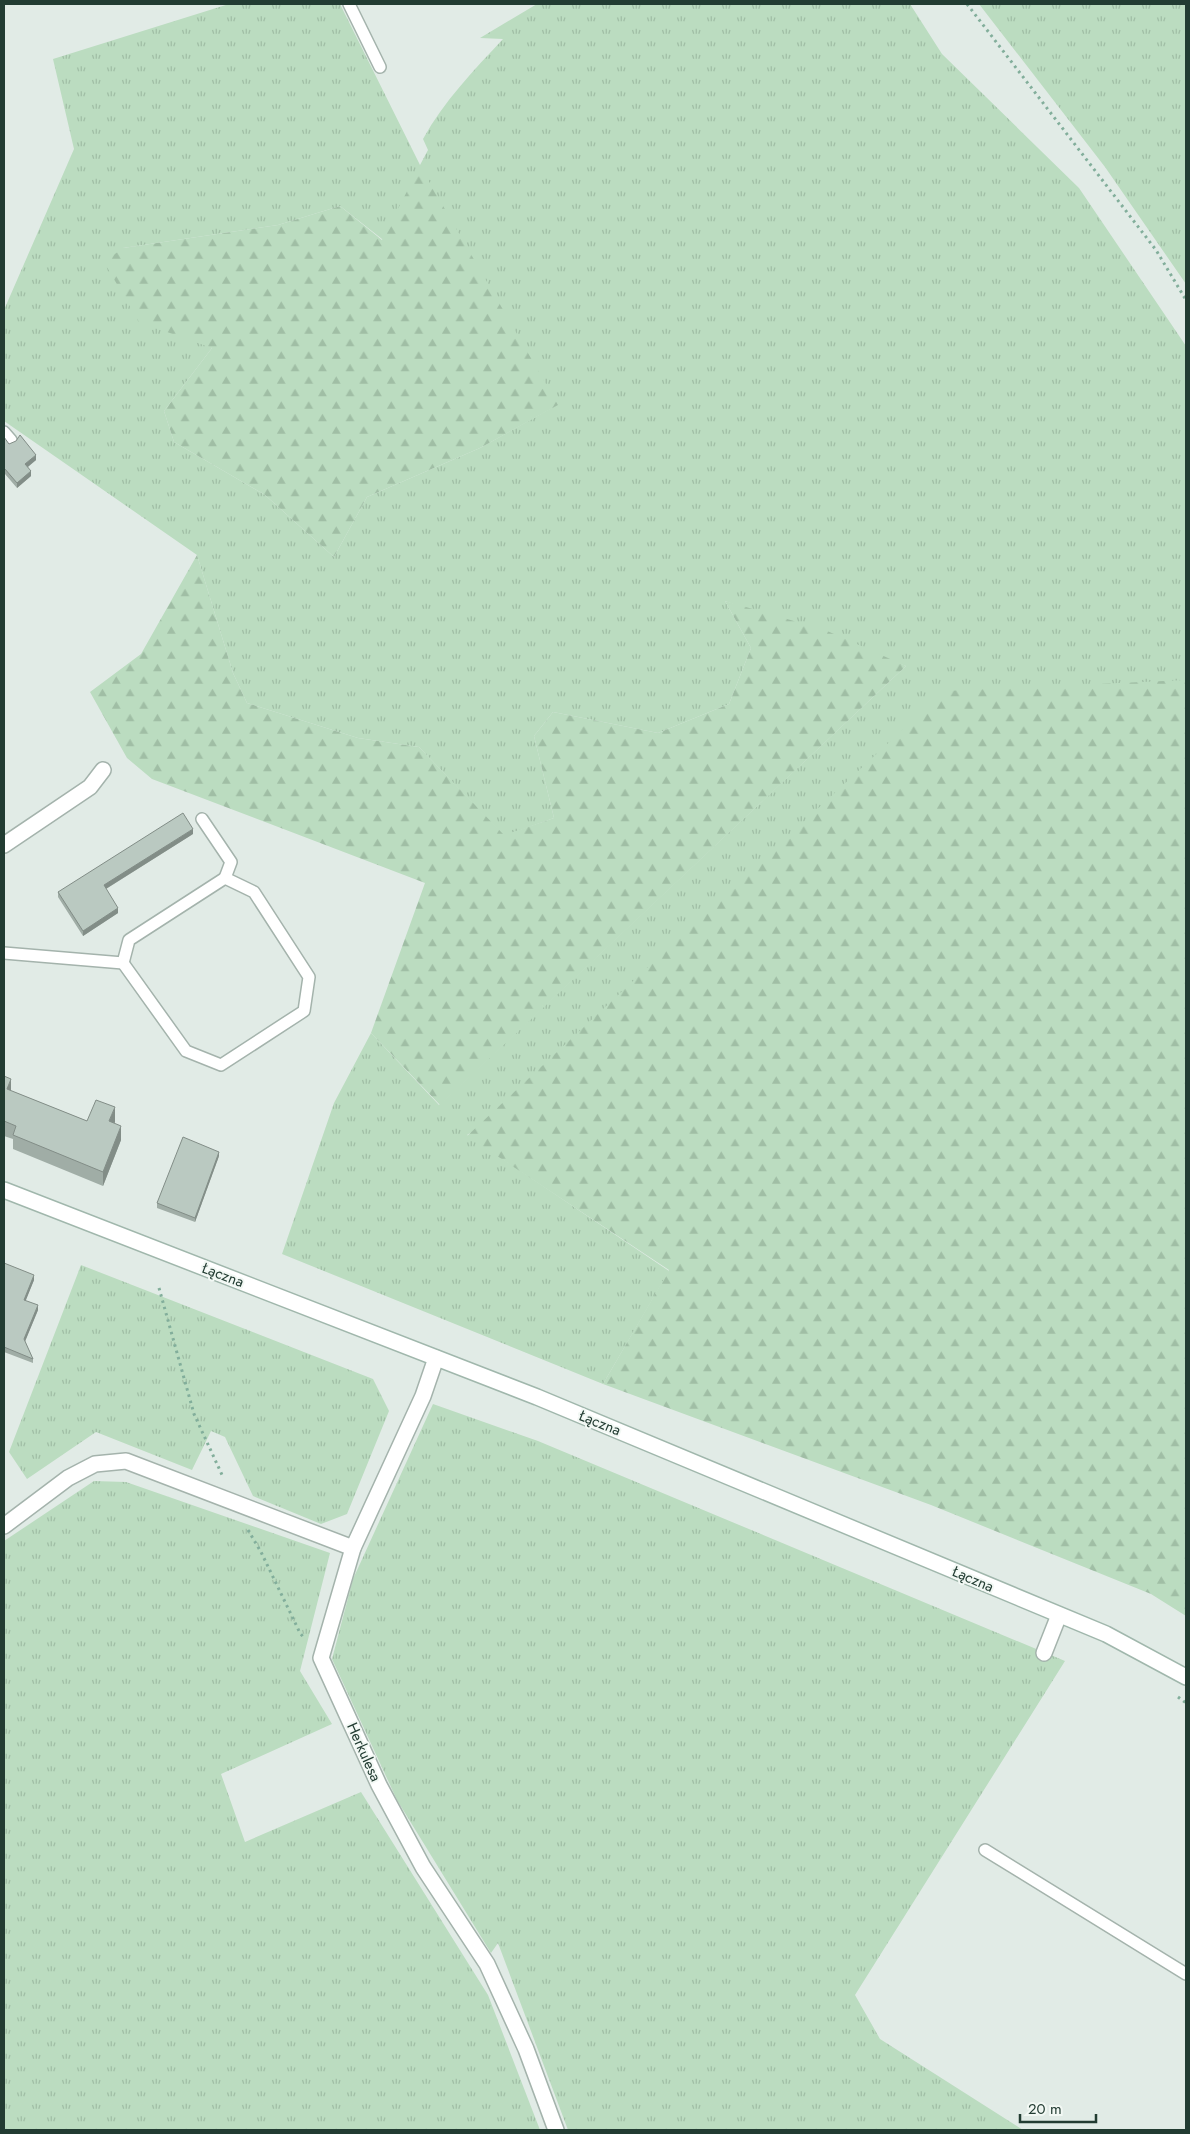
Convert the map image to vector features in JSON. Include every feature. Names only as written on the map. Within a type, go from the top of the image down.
[{"type":"street","points":[[4,845],[90,787],[103,770]]},
{"type":"street","name":"Łączna","points":[[4,1190],[649,1443],[1121,1641],[1186,1677]]},
{"type":"street","name":"Herkulesa","points":[[436,1358],[423,1396],[353,1548],[321,1658],[396,1818],[423,1867],[487,1964],[526,2049],[556,2130]]},
{"type":"street","points":[[4,1526],[68,1478],[95,1464],[126,1461],[353,1548]]},
{"type":"street","points":[[1044,1653],[1059,1615]]},
{"type":"lane","points":[[349,4],[380,67]]},
{"type":"lane","points":[[202,819],[231,862],[226,878],[129,940],[123,963],[186,1052],[221,1065],[304,1011],[309,977],[254,892],[226,878]]},
{"type":"lane","points":[[4,954],[123,963]]},
{"type":"lane","points":[[985,1850],[1186,1974]]},
{"type":"path","points":[[967,4],[1156,250],[1186,300]]},
{"type":"path","points":[[1172,1694],[1186,1703]]},
{"type":"green space","points":[[229,4],[340,4],[420,165],[428,150],[423,139],[431,125],[460,86],[503,39],[480,38],[537,4],[910,4],[942,54],[1079,188],[1186,346],[1186,686],[467,1135],[669,1271],[603,1384],[282,1254],[334,1103],[371,1033],[439,1105],[906,666],[725,601],[751,648],[729,704],[658,733],[553,712],[534,736],[554,818],[504,836],[419,747],[358,738],[247,703],[233,673],[197,555],[4,421],[4,310],[74,149],[53,59]],"holes":[[[340,206],[382,239],[557,405],[480,448],[367,497],[334,557],[265,495],[174,442],[164,411],[212,348],[123,248],[278,225]]]},
{"type":"green space","points":[[979,4],[1186,4],[1186,284],[1105,167]]},
{"type":"green space","points":[[420,166],[558,405],[480,448],[367,497],[334,557],[265,495],[174,442],[164,411],[212,348],[139,322],[104,262],[123,248],[278,225],[340,206],[382,240]]},
{"type":"green space","points":[[197,555],[233,673],[247,703],[358,738],[419,747],[504,835],[554,818],[534,736],[553,712],[658,733],[729,704],[751,648],[725,601],[825,630],[906,666],[440,1105],[371,1033],[425,883],[152,779],[127,758],[90,692],[141,654]]},
{"type":"green space","points":[[1186,680],[1186,1616],[1151,1594],[931,1505],[603,1384],[669,1270],[467,1136],[944,691]]},
{"type":"green space","points":[[81,1265],[373,1379],[389,1411],[347,1514],[321,1524],[253,1496],[225,1437],[211,1431],[192,1470],[96,1432],[27,1479],[9,1452]]},
{"type":"green space","points":[[433,1404],[538,1441],[1065,1661],[855,1995],[880,2039],[1023,2130],[568,2130],[498,1943],[491,1953],[397,1800],[332,1659],[353,1579]]},
{"type":"green space","points":[[94,1481],[126,1482],[330,1553],[300,1671],[332,1724],[221,1774],[245,1842],[361,1792],[488,1995],[540,2130],[4,2130],[4,1541]]},
{"type":"building","points":[[20,435],[36,455],[25,464],[31,471],[17,483],[4,470],[4,437],[9,444],[16,441]]},
{"type":"building","points":[[183,813],[193,829],[104,885],[118,908],[83,931],[58,892]]},
{"type":"building","points":[[4,1076],[11,1079],[7,1089],[87,1121],[96,1100],[115,1107],[109,1121],[121,1126],[103,1172],[13,1135],[16,1126],[4,1121]]},
{"type":"building","points":[[183,1137],[219,1152],[195,1218],[157,1203]]},
{"type":"building","points":[[4,1263],[34,1275],[24,1300],[38,1305],[24,1339],[33,1359],[4,1347]]}]
